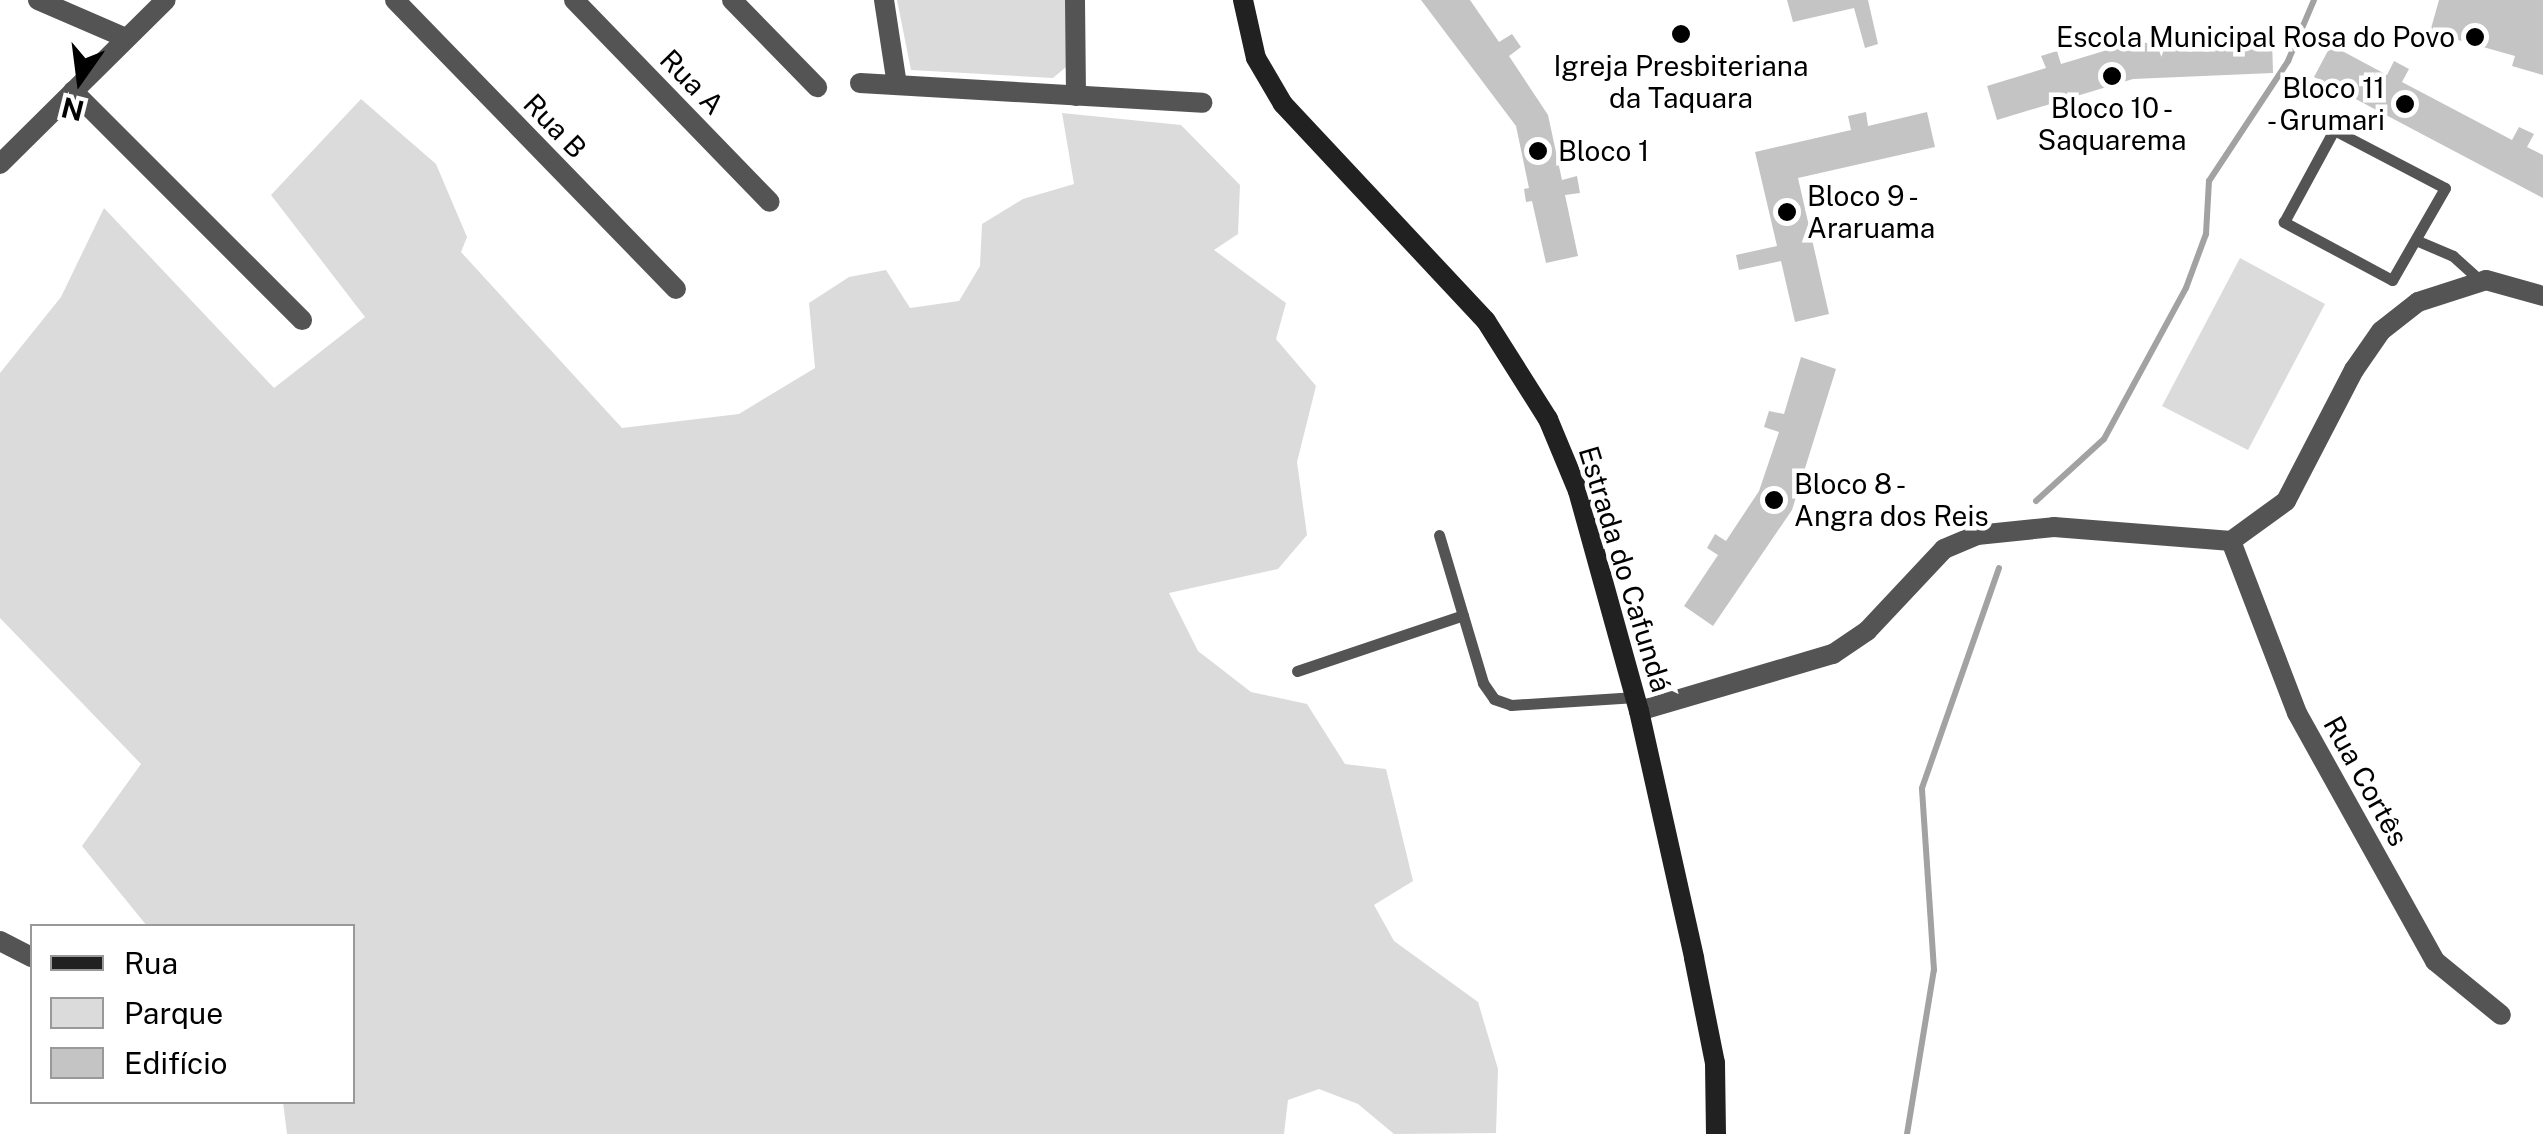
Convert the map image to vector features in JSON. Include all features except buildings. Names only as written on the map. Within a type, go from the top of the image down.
[{"type":"main road","name":"Estrada do Cafundá","points":[[1243,0],[1256,58],[1283,104],[1486,321],[1548,418],[1578,491],[1638,704],[1715,1063],[1716,1134]]},
{"type":"street","points":[[38,0],[126,38]]},
{"type":"street","points":[[0,164],[166,0]]},
{"type":"street","name":"Rua B","points":[[395,0],[676,289]]},
{"type":"street","name":"Rua A","points":[[574,0],[770,202]]},
{"type":"street","points":[[732,0],[817,87]]},
{"type":"street","points":[[884,0],[897,85]]},
{"type":"street","points":[[1075,0],[1076,96]]},
{"type":"street","points":[[860,83],[1202,104]]},
{"type":"street","points":[[73,91],[302,320]]},
{"type":"street","points":[[1638,704],[1834,654],[1867,631],[1944,550],[1977,535],[2054,526],[2232,541],[2286,501],[2381,331],[2418,302],[2480,280],[2518,284],[2543,296]]},
{"type":"street","name":"Rua Cortês","points":[[2232,541],[2297,713],[2436,961],[2501,1015]]},
{"type":"street","points":[[0,941],[30,956]]},
{"type":"lane","points":[[2339,130],[2446,188],[2418,240],[2387,281],[2284,222],[2330,132],[2339,130]]},
{"type":"lane","points":[[2418,240],[2453,256],[2480,280]]},
{"type":"lane","points":[[1439,535],[1483,683],[1494,699],[1511,705],[1638,704]]},
{"type":"lane","points":[[1297,671],[1463,615]]},
{"type":"green space","points":[[897,0],[1067,0],[1066,67],[1053,78],[911,70]]},
{"type":"green space","points":[[361,99],[436,164],[467,237],[461,252],[622,428],[739,414],[815,368],[809,303],[849,277],[886,270],[910,308],[959,301],[980,266],[982,224],[1023,199],[1074,184],[1062,113],[1181,125],[1240,185],[1238,234],[1214,250],[1286,303],[1276,339],[1316,386],[1297,462],[1307,535],[1278,569],[1169,593],[1198,651],[1251,692],[1307,704],[1345,764],[1386,769],[1413,881],[1374,905],[1394,941],[1478,1002],[1498,1069],[1496,1133],[1394,1134],[1358,1104],[1319,1089],[1288,1100],[1284,1134],[287,1134],[283,1104],[355,1104],[355,924],[145,924],[82,846],[141,764],[0,618],[0,373],[61,297],[104,208],[274,388],[365,317],[271,195]]},
{"type":"green space","points":[[2240,258],[2325,304],[2248,450],[2162,406]]},
{"type":"waterway","points":[[2036,501],[2104,439],[2186,288],[2206,234],[2209,181],[2288,61],[2314,0]]},
{"type":"waterway","points":[[1907,1134],[1934,970],[1922,788],[1999,568]]},
{"type":"place","name":"Igreja Presbiteriana da Taquara","points":[[1681,34]]},
{"type":"place","name":"Escola Municipal Rosa do Povo","points":[[2475,37]]},
{"type":"place","name":"Bloco 10 - Saquarema","points":[[2112,76]]},
{"type":"place","name":"Bloco 11 - Grumari","points":[[2405,104]]},
{"type":"place","name":"Bloco 1","points":[[1538,151]]},
{"type":"place","name":"Bloco 9 - Araruama","points":[[1787,212]]},
{"type":"place","name":"Bloco 8 - Angra dos Reis","points":[[1774,500]]}]
